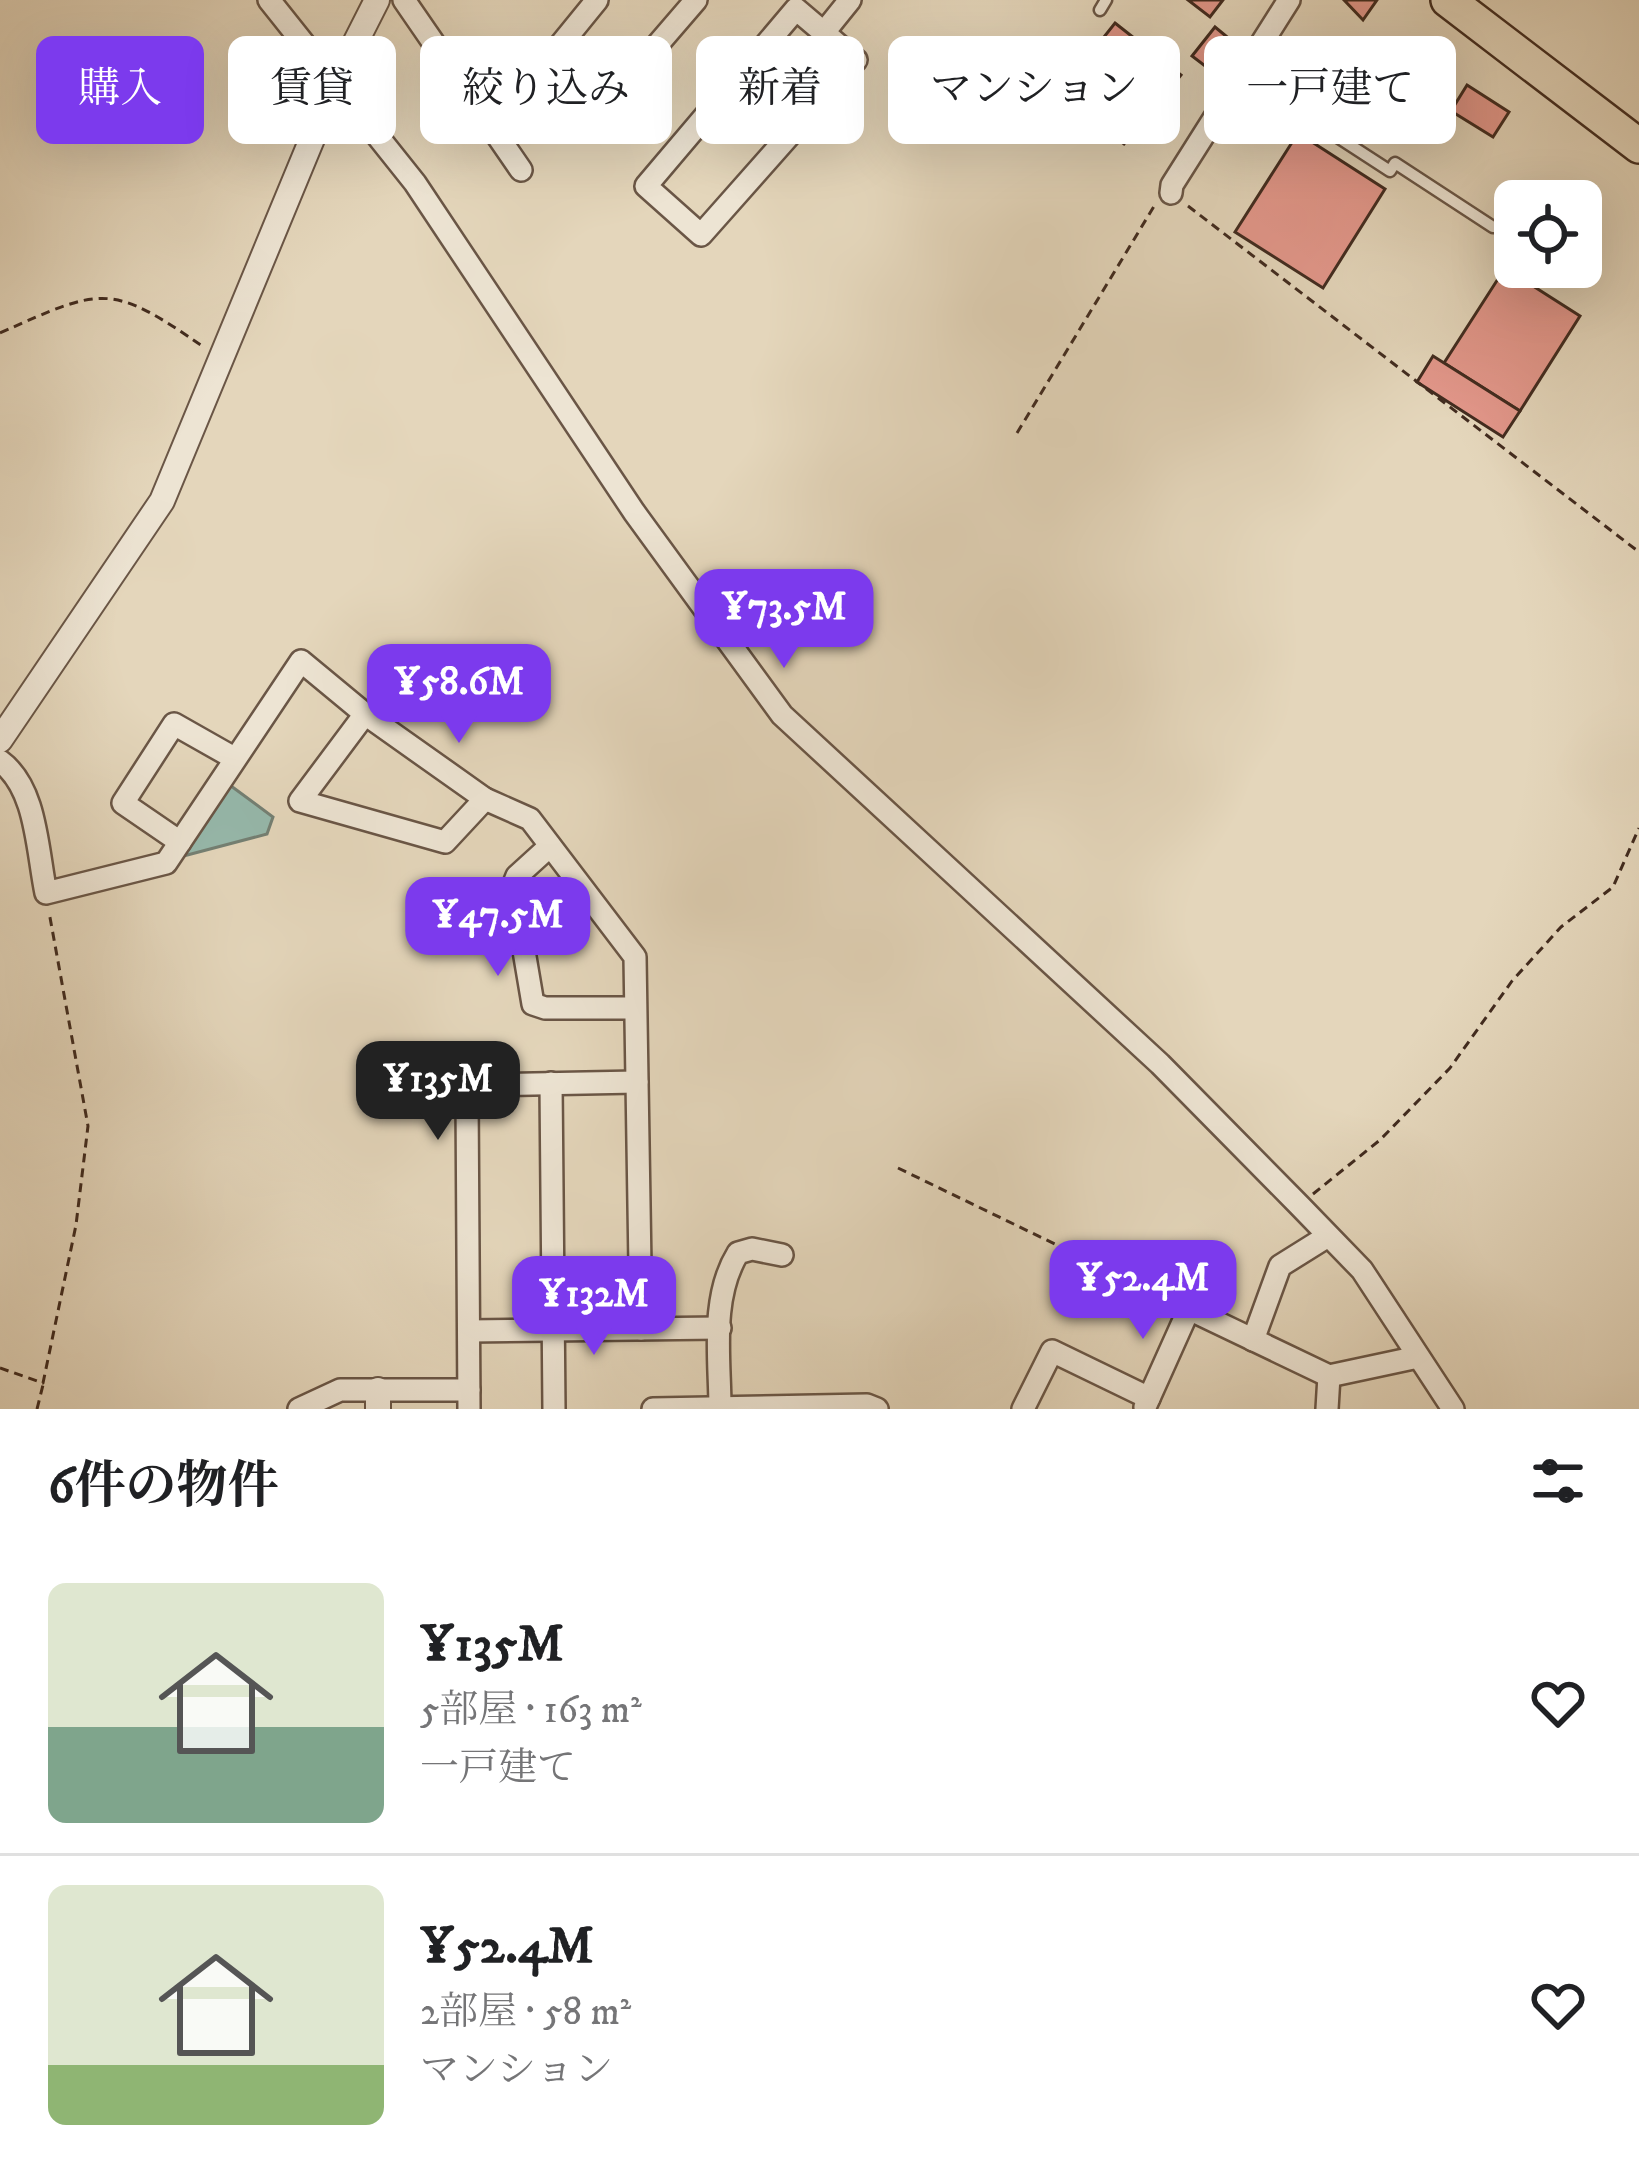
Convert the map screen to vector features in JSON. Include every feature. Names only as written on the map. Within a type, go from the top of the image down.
[{"type":"main road","points":[[1448,0],[1639,146]]},
{"type":"street","points":[[269,0],[296,36]]},
{"type":"street","points":[[358,36],[376,0]]},
{"type":"street","points":[[404,0],[521,170]]},
{"type":"street","points":[[597,0],[549,59],[603,108],[696,0]]},
{"type":"street","points":[[826,31],[850,0]]},
{"type":"street","points":[[1266,36],[1289,0]]},
{"type":"street","points":[[796,9],[826,31],[856,60],[701,235],[646,186],[796,9]]},
{"type":"street","points":[[1172,193],[1172,185],[1204,134]]},
{"type":"street","points":[[0,740],[162,501],[310,144]]},
{"type":"street","points":[[385,144],[634,512],[782,716],[1127,1033],[1362,1270],[1453,1409]]},
{"type":"street","points":[[0,760],[16,772],[25,790],[46,892],[166,863],[302,661],[364,714],[485,799],[530,819],[634,957],[641,1329]]},
{"type":"street","points":[[364,714],[300,801],[445,842],[485,799]]},
{"type":"street","points":[[180,842],[122,803],[174,724],[234,758]]},
{"type":"street","points":[[550,846],[513,886],[533,1004],[635,1008]]},
{"type":"street","points":[[299,1409],[340,1390],[378,1400],[469,1400],[466,1095],[483,1084],[637,1082]]},
{"type":"street","points":[[551,1083],[554,1409]]},
{"type":"street","points":[[1253,1340],[1280,1265],[1328,1236]]},
{"type":"street","points":[[720,1408],[722,1289],[738,1253],[752,1249],[782,1255]]},
{"type":"street","points":[[1143,1287],[1329,1376],[1418,1357]]},
{"type":"street","points":[[1024,1409],[1052,1351],[1146,1403],[1189,1310]]},
{"type":"street","points":[[469,1331],[720,1328]]},
{"type":"street","points":[[1327,1409],[1329,1376]]},
{"type":"street","points":[[653,1409],[867,1405],[877,1409]]},
{"type":"lane","points":[[1348,144],[1390,171],[1395,163],[1493,227]]},
{"type":"path","points":[[1017,433],[1156,203],[1172,193],[1639,551]]},
{"type":"path","points":[[0,333],[76,299],[108,297],[149,309],[221,358]]},
{"type":"path","points":[[1299,1205],[1380,1140],[1450,1068],[1512,981],[1561,927],[1613,887],[1639,828]]},
{"type":"path","points":[[37,1409],[76,1225],[88,1126],[46,892]]},
{"type":"path","points":[[898,1168],[1143,1287]]},
{"type":"path","points":[[0,1368],[43,1383]]},
{"type":"shaded area","points":[[227,783],[273,817],[267,834],[176,858]]},
{"type":"building","points":[[1188,0],[1223,0],[1210,17]]},
{"type":"building","points":[[1344,0],[1377,0],[1363,20]]},
{"type":"building","points":[[1115,23],[1132,36],[1105,36]]},
{"type":"building","points":[[1204,41],[1204,65],[1192,56]]},
{"type":"building","points":[[1467,85],[1509,112],[1493,137],[1456,114],[1456,103]]},
{"type":"building","points":[[1291,144],[1315,144],[1385,189],[1323,288],[1235,232]]},
{"type":"building","points":[[1494,285],[1536,288],[1580,316],[1520,411],[1444,363]]},
{"type":"building","points":[[1433,356],[1520,411],[1503,437],[1417,382]]}]
